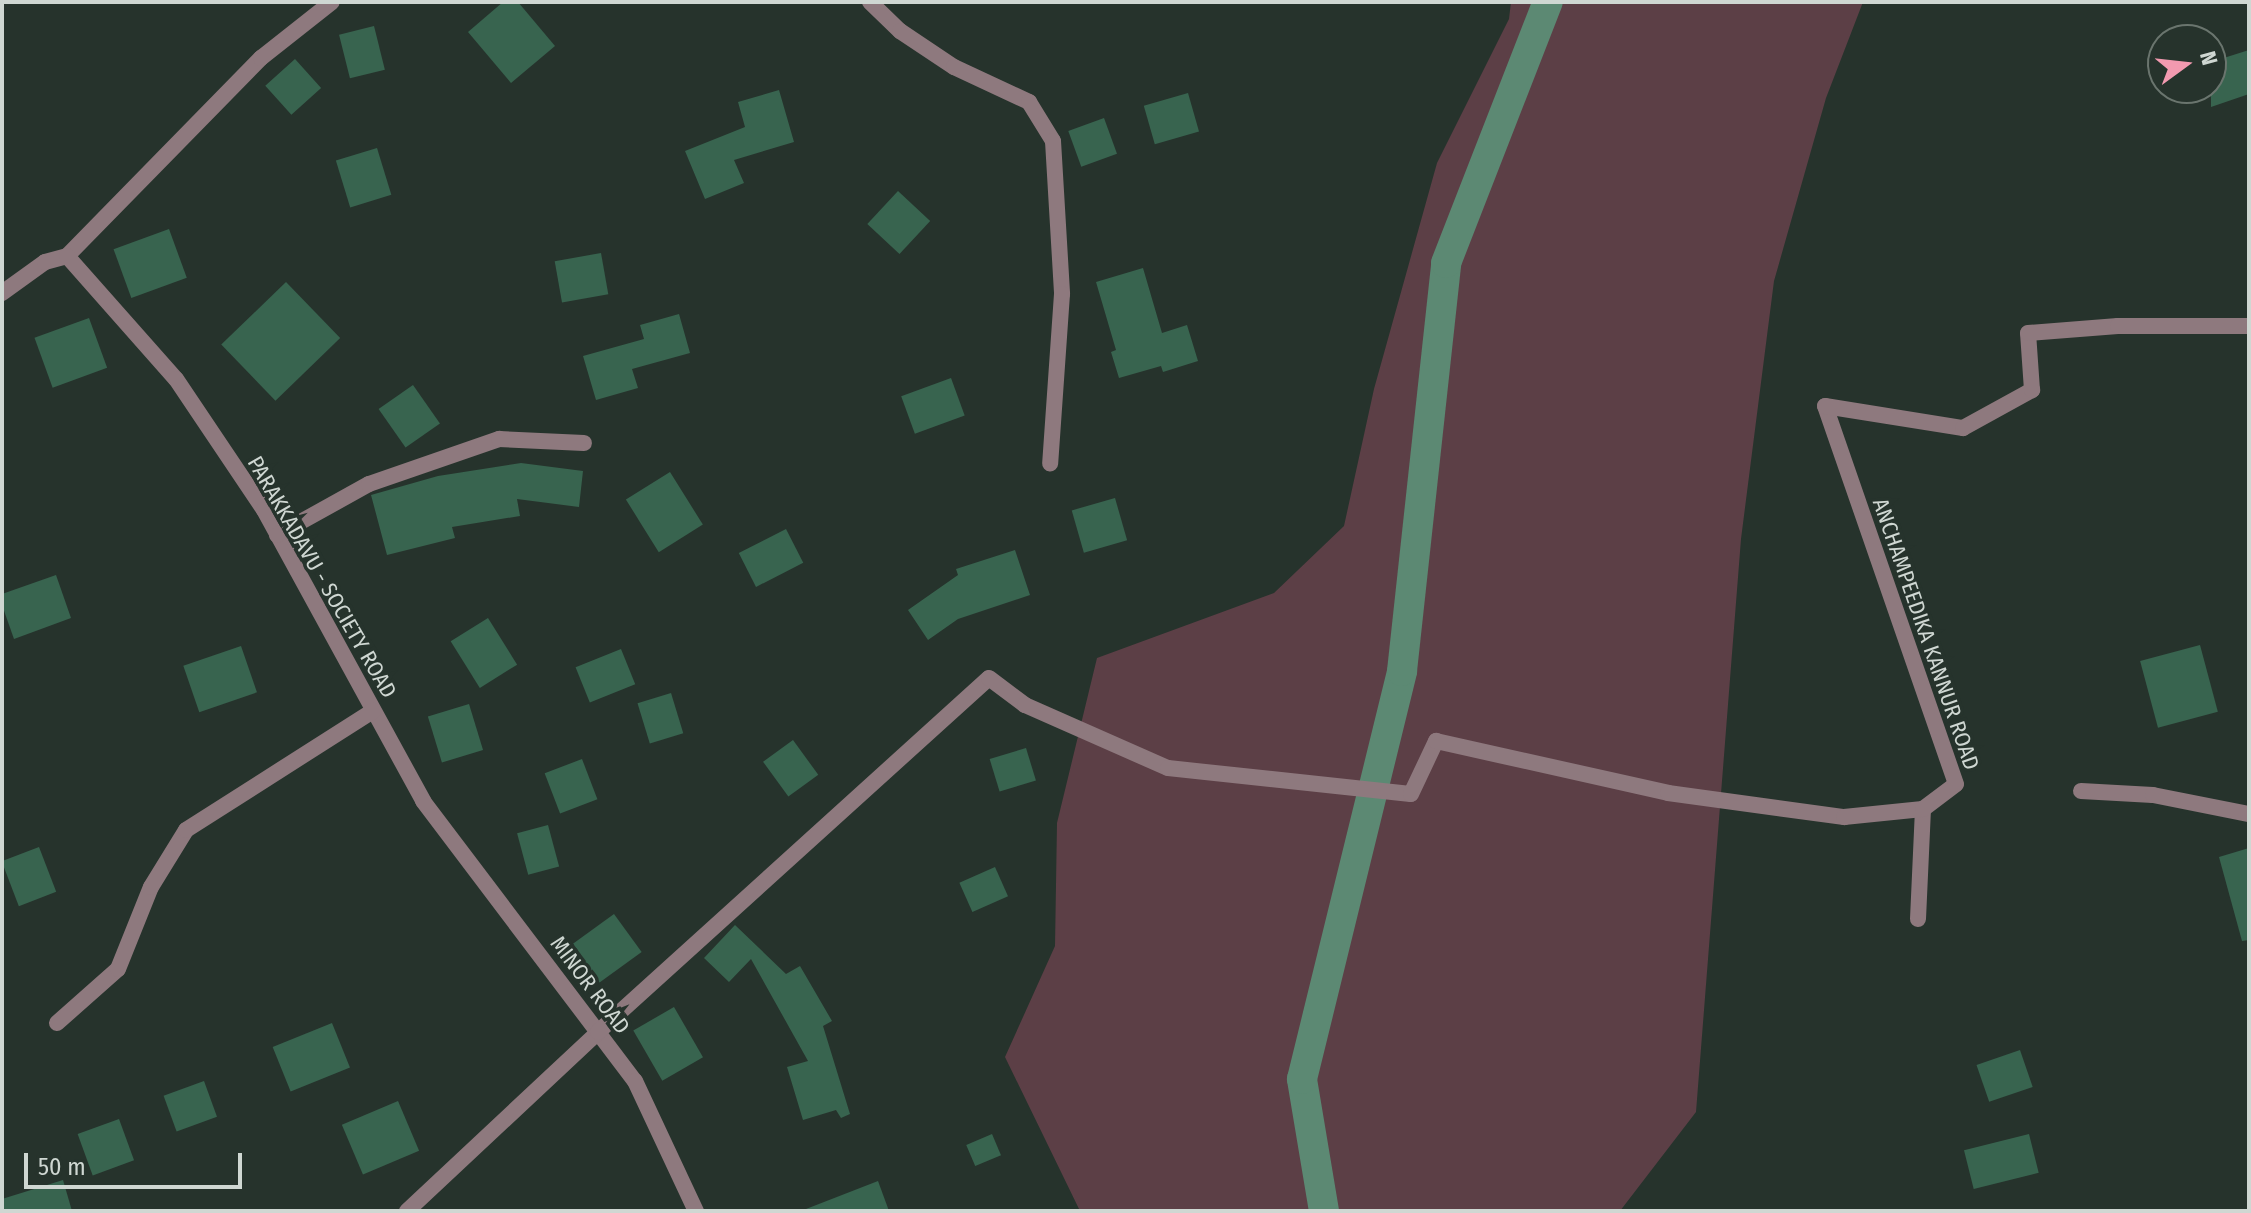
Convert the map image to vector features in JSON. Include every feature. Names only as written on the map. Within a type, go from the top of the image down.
[{"type":"street","points":[[2,293],[45,262],[67,256],[261,58],[332,2]]},
{"type":"street","points":[[870,2],[900,31],[954,67],[1029,102],[1053,141],[1062,294],[1050,464]]},
{"type":"street","name":"PARAKKADAVU - SOCIETY ROAD","points":[[67,256],[176,379],[277,535],[423,801]]},
{"type":"street","name":"ANCHAMPEEDIKA KANNUR ROAD","points":[[1923,809],[1956,784],[1825,406],[1963,428],[2032,390],[2028,333],[2118,326],[2249,326]]},
{"type":"street","points":[[277,535],[369,484],[499,439],[584,443]]},
{"type":"street","points":[[407,1211],[598,1032],[989,678],[1025,705],[1168,768],[1411,794],[1436,741],[1668,793],[1844,817],[1923,809],[1918,919]]},
{"type":"street","points":[[57,1023],[118,969],[151,887],[186,830],[373,711]]},
{"type":"street","points":[[2081,791],[2153,795],[2249,814]]},
{"type":"street","name":"MINOR ROAD","points":[[423,801],[635,1081],[696,1211]]},
{"type":"shaded area","points":[[1511,2],[1863,2],[1826,98],[1774,281],[1741,539],[1696,1112],[1620,1211],[1080,1211],[1005,1057],[1055,946],[1057,823],[1097,658],[1274,593],[1344,526],[1374,389],[1437,163],[1509,19]]},
{"type":"building","points":[[503,2],[518,2],[555,46],[511,83],[468,32]]},
{"type":"building","points":[[374,26],[385,70],[350,78],[339,35]]},
{"type":"building","points":[[2249,50],[2249,94],[2227,102],[2227,57]]},
{"type":"building","points":[[295,59],[321,88],[291,115],[265,86]]},
{"type":"building","points":[[779,90],[794,142],[734,160],[744,183],[705,199],[685,151],[745,127],[738,102]]},
{"type":"building","points":[[1188,93],[1199,131],[1155,144],[1144,106]]},
{"type":"building","points":[[1104,118],[1117,154],[1081,167],[1068,131]]},
{"type":"building","points":[[377,148],[391,195],[350,207],[336,161]]},
{"type":"building","points":[[898,191],[930,221],[899,254],[867,224]]},
{"type":"building","points":[[169,229],[187,278],[131,298],[114,249]]},
{"type":"building","points":[[601,253],[608,294],[562,303],[555,261]]},
{"type":"building","points":[[1143,268],[1162,333],[1187,325],[1198,361],[1163,372],[1161,366],[1119,378],[1111,352],[1116,350],[1096,282]]},
{"type":"building","points":[[286,282],[340,338],[275,401],[221,345]]},
{"type":"building","points":[[679,314],[690,353],[632,369],[638,388],[596,400],[583,356],[644,339],[640,325]]},
{"type":"building","points":[[89,318],[107,368],[53,388],[34,338]]},
{"type":"building","points":[[951,378],[965,416],[915,434],[901,396]]},
{"type":"building","points":[[413,385],[440,424],[406,448],[379,409]]},
{"type":"building","points":[[521,463],[583,471],[579,507],[517,499],[520,516],[452,527],[455,538],[387,555],[371,495],[438,476]]},
{"type":"building","points":[[670,472],[703,525],[659,552],[626,500]]},
{"type":"building","points":[[1115,498],[1127,540],[1084,553],[1072,510]]},
{"type":"building","points":[[786,529],[803,563],[756,587],[739,553]]},
{"type":"building","points":[[1015,550],[1030,595],[958,619],[928,640],[908,610],[958,575],[956,569]]},
{"type":"building","points":[[56,575],[71,618],[14,639],[2,605],[2,594]]},
{"type":"building","points":[[488,618],[517,665],[480,688],[451,641]]},
{"type":"building","points":[[2200,645],[2218,712],[2158,728],[2140,661]]},
{"type":"building","points":[[241,646],[257,692],[199,712],[183,666]]},
{"type":"building","points":[[621,649],[635,684],[590,703],[576,667]]},
{"type":"building","points":[[671,693],[683,733],[650,743],[638,703]]},
{"type":"building","points":[[469,704],[483,750],[442,762],[428,717]]},
{"type":"building","points":[[793,740],[818,775],[788,797],[763,762]]},
{"type":"building","points":[[1026,748],[1036,781],[1000,792],[990,759]]},
{"type":"building","points":[[582,759],[597,799],[560,813],[545,773]]},
{"type":"building","points":[[548,825],[559,867],[528,875],[517,833]]},
{"type":"building","points":[[39,847],[56,892],[19,906],[2,861]]},
{"type":"building","points":[[2249,848],[2249,940],[2242,941],[2219,857]]},
{"type":"building","points":[[995,867],[1008,896],[972,912],[959,883]]},
{"type":"building","points":[[614,914],[642,952],[600,983],[572,945]]},
{"type":"building","points":[[735,925],[786,974],[800,966],[832,1021],[823,1026],[850,1114],[841,1118],[836,1110],[803,1120],[787,1067],[808,1061],[751,959],[729,982],[704,958]]},
{"type":"building","points":[[674,1007],[703,1057],[662,1081],[633,1030]]},
{"type":"building","points":[[332,1023],[350,1068],[291,1091],[273,1047]]},
{"type":"building","points":[[2020,1050],[2033,1087],[1989,1102],[1977,1065]]},
{"type":"building","points":[[204,1081],[217,1117],[177,1131],[164,1096]]},
{"type":"building","points":[[398,1101],[419,1151],[363,1175],[342,1125]]},
{"type":"building","points":[[119,1119],[134,1160],[93,1175],[78,1134]]},
{"type":"building","points":[[992,1134],[1001,1155],[975,1166],[966,1145]]},
{"type":"building","points":[[2029,1134],[2039,1173],[1974,1189],[1964,1150]]},
{"type":"building","points":[[63,1180],[72,1211],[2,1211],[2,1199]]},
{"type":"building","points":[[878,1181],[889,1211],[806,1211],[806,1209]]},
{"type":"waterway","points":[[1324,1211],[1302,1079],[1402,671],[1446,263],[1548,2]]}]
